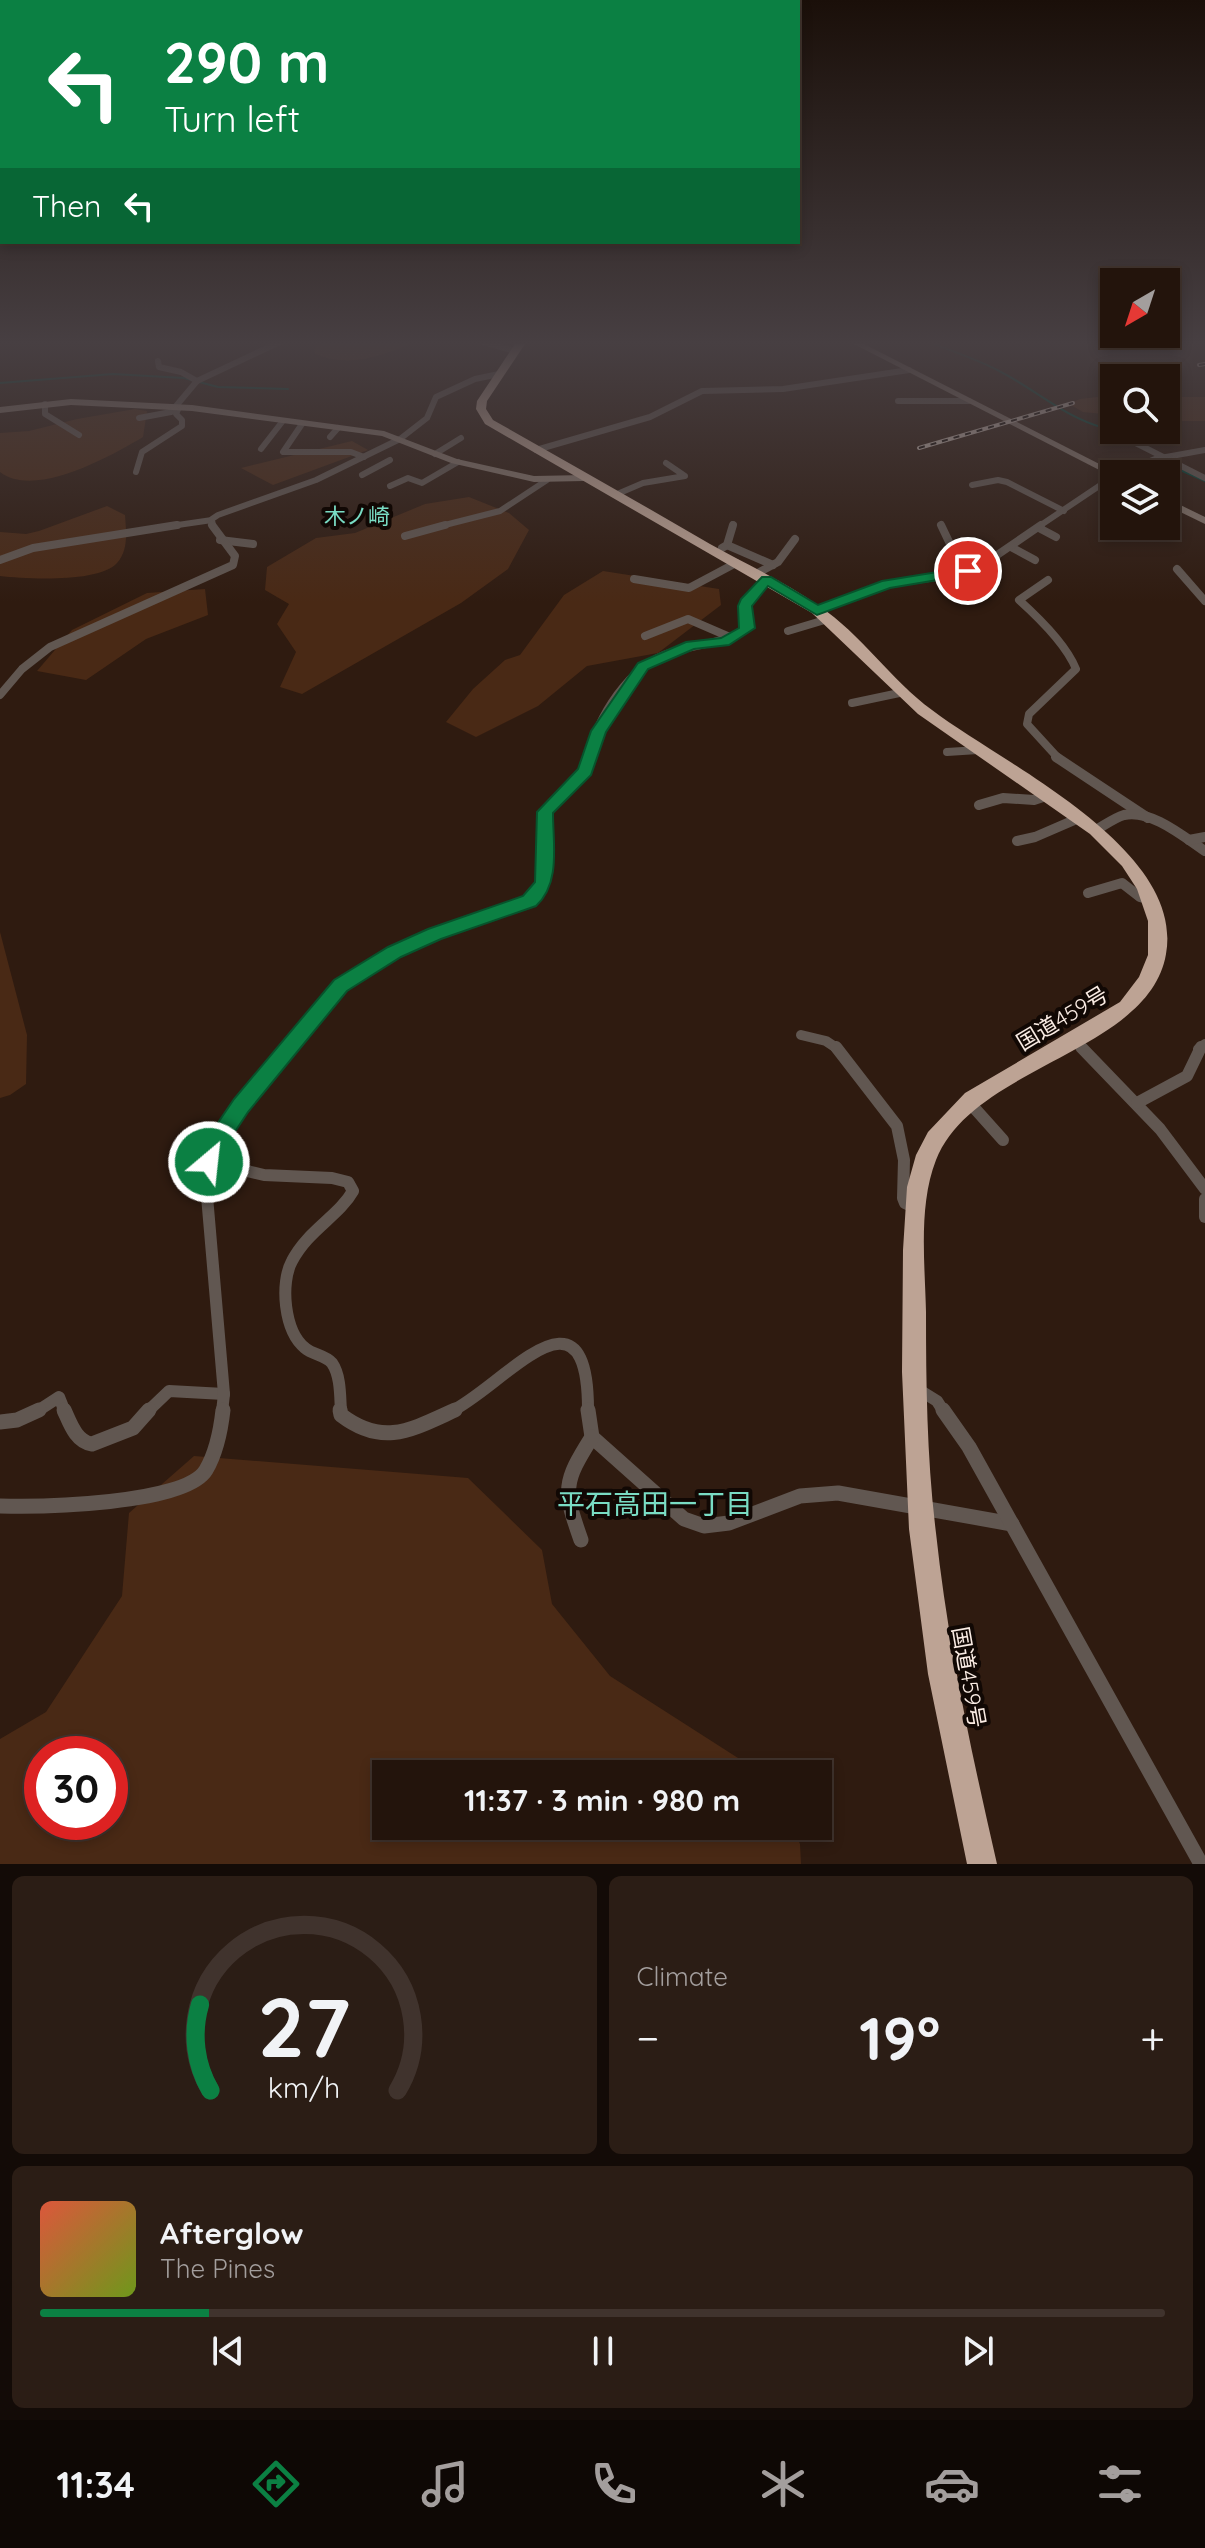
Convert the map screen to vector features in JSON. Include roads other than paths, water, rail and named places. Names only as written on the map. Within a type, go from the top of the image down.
[{"type":"highway","name":"国道459号","points":[[499,428],[615,495],[765,573],[822,615],[923,711],[1096,830],[1128,862],[1150,899],[1157,921],[1159,947],[1147,980],[1127,1007],[969,1102],[952,1117],[926,1157],[918,1208],[914,1278],[921,1509],[928,1580],[952,1723],[982,1864]]},
{"type":"street","points":[[68,428],[79,435]]},
{"type":"street","points":[[136,472],[142,452],[179,428]]},
{"type":"street","points":[[261,449],[277,428]]},
{"type":"street","points":[[299,428],[283,452],[351,452],[374,469]]},
{"type":"street","points":[[330,437],[338,428],[400,439],[458,462],[547,480],[584,478]]},
{"type":"street","points":[[0,560],[33,548],[212,520],[225,511],[316,480],[400,439],[414,428]]},
{"type":"street","points":[[536,450],[553,442],[607,428]]},
{"type":"street","points":[[1022,428],[1100,467]]},
{"type":"street","points":[[435,454],[461,438]]},
{"type":"street","points":[[1139,444],[1205,478]]},
{"type":"street","points":[[1152,460],[1205,450]]},
{"type":"street","points":[[362,475],[390,460]]},
{"type":"street","points":[[390,486],[408,478],[422,483],[458,462]]},
{"type":"street","points":[[615,495],[643,483],[685,476],[666,463]]},
{"type":"street","points":[[405,536],[500,511],[547,480]]},
{"type":"street","points":[[972,485],[998,480],[1007,482],[1064,511]]},
{"type":"street","points":[[788,631],[887,584],[976,568],[1100,486]]},
{"type":"street","points":[[1180,508],[1205,521]]},
{"type":"street","points":[[0,695],[22,669],[50,647],[233,565],[235,556],[220,540],[212,520]]},
{"type":"street","points":[[634,579],[689,588],[727,553],[733,524]]},
{"type":"street","points":[[941,525],[951,546],[976,568]]},
{"type":"street","points":[[1039,528],[1056,537]]},
{"type":"street","points":[[0,1506],[53,1509],[114,1501],[196,1480],[210,1463],[221,1426],[224,1394],[204,1187],[217,1143],[241,1106],[340,985],[395,952],[434,934],[530,901],[537,894],[544,883],[545,812],[585,771],[592,743],[638,671],[650,661],[691,645],[732,638],[748,628],[745,606],[765,573],[795,539]]},
{"type":"street","points":[[220,540],[253,544]]},
{"type":"street","points":[[1011,547],[1035,560]]},
{"type":"street","points":[[1177,569],[1201,590],[1205,601]]},
{"type":"street","points":[[1048,580],[1019,600],[1048,627],[1050,635],[1070,654],[1076,669],[1029,714],[1027,724],[1053,755],[1148,818],[1199,848],[1205,837]]},
{"type":"street","points":[[645,636],[688,619],[732,638]]},
{"type":"street","points":[[852,703],[904,692]]},
{"type":"street","points":[[947,752],[978,750]]},
{"type":"street","points":[[979,805],[1003,798],[1034,800],[1046,796]]},
{"type":"street","points":[[1096,830],[1125,815],[1148,818]]},
{"type":"street","points":[[1017,841],[1079,818]]},
{"type":"street","points":[[1088,893],[1122,883],[1140,897],[1150,899]]},
{"type":"street","points":[[801,1035],[820,1038],[843,1053],[864,1084],[891,1112],[905,1163],[902,1196],[905,1203],[918,1208]]},
{"type":"street","points":[[1073,1039],[1137,1103],[1177,1149],[1205,1189]]},
{"type":"street","points":[[1137,1103],[1187,1076],[1195,1055],[1205,1044]]},
{"type":"street","points":[[969,1102],[1003,1140]]},
{"type":"street","points":[[209,1162],[264,1175],[332,1178],[348,1182],[353,1191],[347,1203],[324,1220],[295,1255],[286,1274],[288,1307],[295,1338],[305,1350],[330,1361],[336,1373],[341,1415],[363,1430],[379,1435],[414,1426],[476,1398],[522,1357],[552,1345],[566,1347],[581,1357],[588,1376],[588,1428],[592,1437],[684,1519],[704,1526],[729,1523],[800,1496],[838,1493],[1012,1524]]},
{"type":"street","points":[[1205,1199],[1205,1217]]},
{"type":"street","points":[[915,1387],[925,1391],[951,1417],[1201,1864]]},
{"type":"street","points":[[0,1422],[29,1416],[59,1397],[73,1430],[85,1443],[92,1444],[133,1428],[169,1391],[224,1394]]},
{"type":"street","points":[[581,1540],[565,1496],[566,1484],[592,1437]]},
{"type":"waterway","points":[[1180,470],[1205,481]]},
{"type":"railway","points":[[919,448],[987,428]]},
{"type":"district","name":"木ノ崎","points":[[357,516]]},
{"type":"district","name":"平石高田一丁目","points":[[655,1503]]}]
